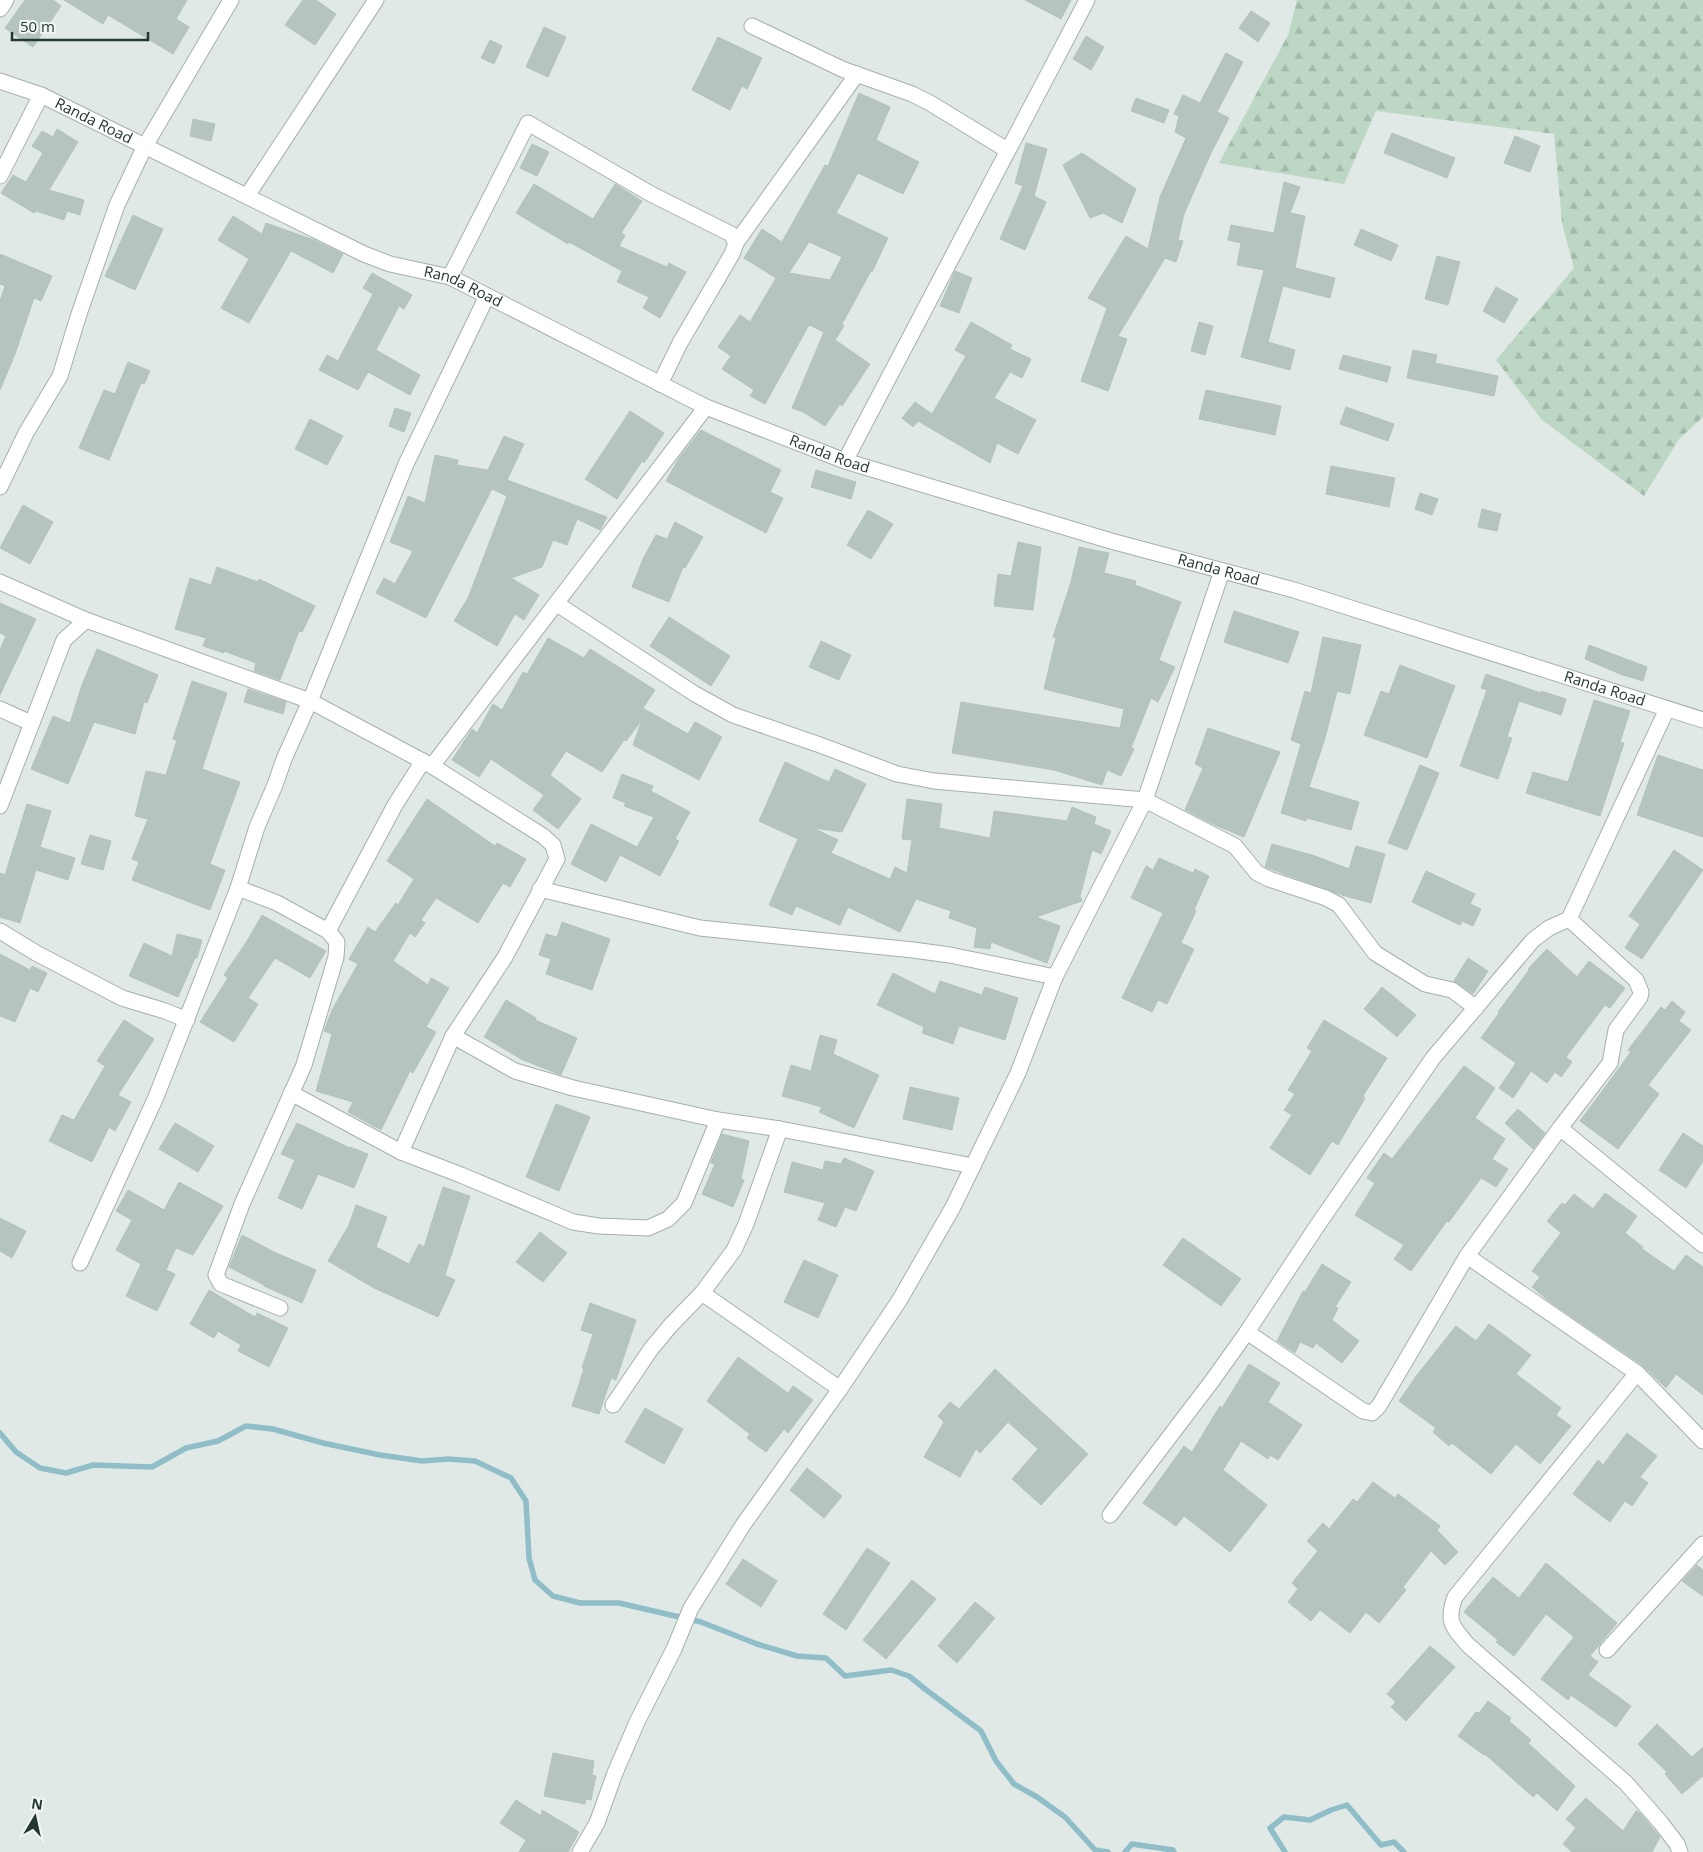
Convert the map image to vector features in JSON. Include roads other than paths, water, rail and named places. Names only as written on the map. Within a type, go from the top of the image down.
[{"type":"street","points":[[0,9],[6,0]]},
{"type":"street","points":[[0,486],[26,433],[60,376],[82,304],[117,205],[145,146],[231,0]]},
{"type":"street","points":[[247,196],[376,0]]},
{"type":"street","points":[[845,461],[1087,0]]},
{"type":"street","points":[[752,26],[857,74],[912,94],[1007,150]]},
{"type":"street","points":[[660,384],[680,343],[732,254],[736,243],[857,74]]},
{"type":"street","name":"Randa Road","points":[[0,81],[41,95],[364,254],[390,264],[450,277],[706,407],[845,461],[1102,538],[1294,590],[1703,720]]},
{"type":"street","points":[[0,176],[41,95]]},
{"type":"street","points":[[450,277],[528,123],[650,194],[731,234],[736,243]]},
{"type":"street","points":[[80,1263],[140,1133],[187,1020],[238,888],[257,827],[406,464],[487,296]]},
{"type":"street","points":[[328,931],[395,805],[557,604],[706,407]]},
{"type":"street","points":[[580,1852],[597,1823],[615,1772],[637,1722],[674,1649],[691,1608],[739,1531],[840,1389],[899,1301],[953,1207],[1018,1073],[1055,977],[1145,800],[1222,571]]},
{"type":"street","points":[[0,582],[86,620],[310,701],[428,764],[543,836],[553,845],[557,859],[505,957],[453,1036],[401,1152]]},
{"type":"street","points":[[557,604],[695,694],[733,715],[820,745],[888,772],[934,781],[1145,800],[1235,846],[1258,872],[1269,879],[1326,898],[1339,905],[1375,952],[1425,984],[1452,990],[1476,1008]]},
{"type":"street","points":[[0,806],[64,640],[86,620]]},
{"type":"street","points":[[0,709],[31,723]]},
{"type":"street","points":[[1110,1515],[1247,1332],[1315,1229],[1434,1058],[1533,940],[1549,928],[1569,920],[1667,709]]},
{"type":"street","points":[[238,888],[277,903],[328,931],[337,942],[336,957],[310,1048],[242,1204],[216,1275],[221,1284],[280,1308]]},
{"type":"street","points":[[540,889],[700,928],[914,950],[950,955],[1055,977]]},
{"type":"street","points":[[1247,1332],[1363,1411],[1372,1413],[1379,1406],[1467,1256],[1560,1128],[1610,1064],[1616,1030],[1633,1009],[1641,992],[1636,980],[1569,920]]},
{"type":"street","points":[[0,931],[36,953],[122,998],[187,1020]]},
{"type":"street","points":[[453,1036],[515,1071],[573,1088],[718,1120],[780,1129],[973,1166]]},
{"type":"street","points":[[290,1093],[401,1152],[573,1222],[599,1226],[648,1228],[668,1219],[684,1203],[718,1120]]},
{"type":"street","points":[[1560,1128],[1703,1245]]},
{"type":"street","points":[[612,1405],[651,1349],[671,1324],[702,1293],[734,1250],[746,1224],[780,1129]]},
{"type":"street","points":[[1467,1256],[1637,1373],[1703,1441]]},
{"type":"street","points":[[702,1293],[840,1389]]},
{"type":"street","points":[[1637,1373],[1455,1597],[1450,1613],[1454,1628],[1468,1644],[1626,1783],[1662,1823],[1677,1844],[1680,1852]]},
{"type":"street","points":[[1607,1650],[1703,1544]]},
{"type":"waterway","points":[[0,1433],[16,1452],[40,1468],[66,1473],[93,1465],[152,1467],[186,1448],[218,1441],[246,1426],[273,1429],[323,1443],[380,1455],[422,1461],[448,1459],[475,1461],[511,1478],[526,1501],[529,1558],[535,1580],[553,1596],[580,1603],[619,1603],[701,1622],[757,1644],[797,1656],[826,1658],[845,1676],[891,1670],[909,1676],[981,1731],[996,1761],[1014,1784],[1037,1797],[1065,1817],[1095,1850],[1108,1852]]},
{"type":"waterway","points":[[1285,1852],[1270,1828],[1284,1817],[1310,1820],[1347,1805],[1381,1845],[1394,1842],[1404,1852]]},
{"type":"waterway","points":[[1125,1852],[1132,1844],[1173,1850],[1174,1852]]}]
